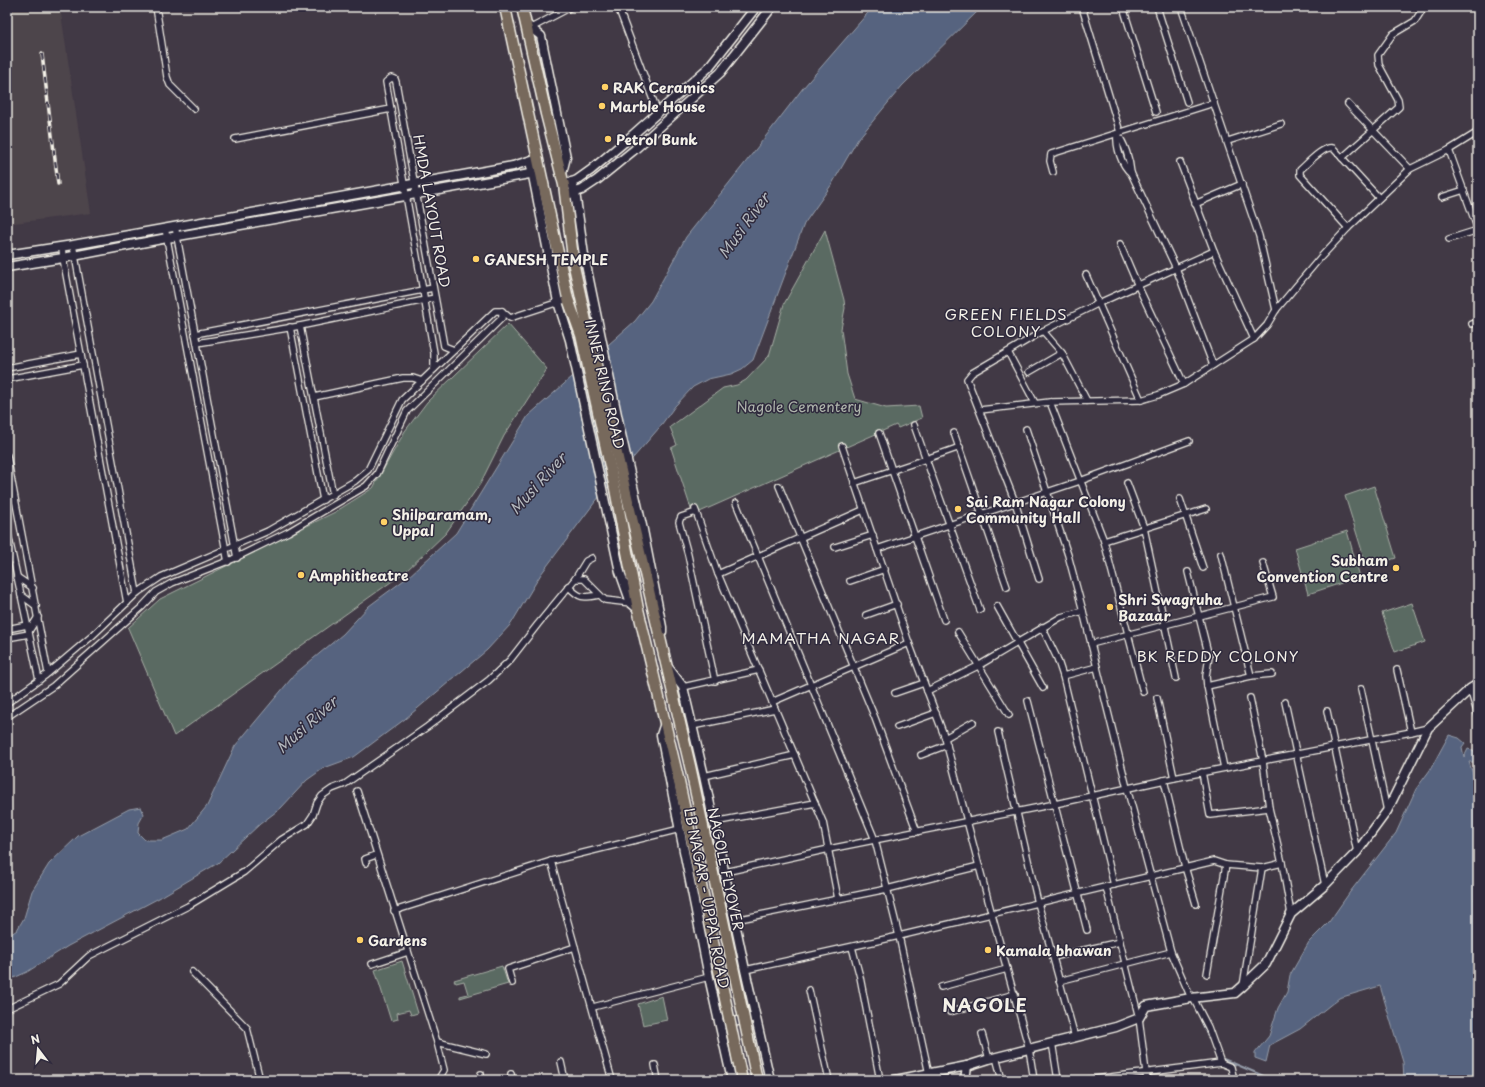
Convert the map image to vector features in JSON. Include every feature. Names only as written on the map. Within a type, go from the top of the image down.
[{"type":"highway","name":"INNER RING ROAD","points":[[505,7],[563,300],[581,335],[615,488],[634,606],[665,722]]},
{"type":"highway","name":"INNER RING ROAD","points":[[522,7],[528,26],[546,114],[562,173],[569,189],[574,266],[666,664]]},
{"type":"highway","name":"NAGOLE FLYOVER","points":[[666,664],[693,779],[757,1080]]},
{"type":"highway","name":"NAGOLE FLYOVER","points":[[665,722],[742,1080]]},
{"type":"street","points":[[156,7],[167,77],[170,85],[194,109]]},
{"type":"street","points":[[528,26],[571,7]]},
{"type":"street","points":[[618,7],[658,113]]},
{"type":"street","points":[[569,189],[658,113],[716,60],[756,7]]},
{"type":"street","points":[[569,189],[597,180],[634,150],[720,72],[772,7]]},
{"type":"street","points":[[1082,7],[1118,133],[1131,167],[1131,173],[1176,268],[1213,365]]},
{"type":"street","points":[[1123,7],[1156,112]]},
{"type":"street","points":[[1158,7],[1187,102]]},
{"type":"street","points":[[1181,7],[1228,141],[1259,236],[1276,310]]},
{"type":"street","points":[[1342,158],[1399,107],[1398,100],[1379,65],[1378,55],[1393,34],[1415,20],[1424,7]]},
{"type":"street","name":"HMDA LAYOUT ROAD","points":[[391,109],[386,82],[391,78],[395,79],[401,107],[444,346],[454,350]]},
{"type":"street","points":[[1053,172],[1050,160],[1051,154],[1214,103]]},
{"type":"street","points":[[1348,104],[1410,169]]},
{"type":"street","points":[[235,139],[401,107]]},
{"type":"street","points":[[391,109],[434,353],[434,369]]},
{"type":"street","points":[[1228,141],[1281,124]]},
{"type":"street","points":[[980,410],[1050,402],[1141,400],[1158,395],[1184,384],[1254,339],[1267,325],[1276,310],[1320,258],[1348,228],[1410,169],[1449,150],[1478,132]]},
{"type":"street","points":[[1348,228],[1299,174],[1300,170],[1328,147],[1333,148],[1379,198]]},
{"type":"street","points":[[1449,150],[1478,230],[1449,239]]},
{"type":"street","points":[[7,255],[73,245],[513,166],[534,159]]},
{"type":"street","points":[[1180,162],[1214,251],[1254,339]]},
{"type":"street","points":[[7,267],[416,195],[537,172]]},
{"type":"street","points":[[1195,204],[1242,184]]},
{"type":"street","points":[[569,189],[643,530],[662,627],[662,645]]},
{"type":"street","points":[[1442,198],[1464,190]]},
{"type":"street","points":[[175,226],[237,558]]},
{"type":"street","points":[[165,228],[228,562]]},
{"type":"street","points":[[1120,244],[1184,384]]},
{"type":"street","points":[[73,245],[137,593]]},
{"type":"street","points":[[62,246],[127,603]]},
{"type":"street","points":[[1039,579],[1015,502],[967,379],[972,373],[1043,331],[1099,303],[1214,251]]},
{"type":"street","points":[[1086,275],[1141,400]]},
{"type":"street","points":[[195,334],[433,288]]},
{"type":"street","points":[[197,343],[300,326],[435,298]]},
{"type":"street","points":[[7,703],[40,680],[92,636],[137,593],[161,577],[268,531],[355,481],[368,470],[402,400],[495,311],[502,311],[510,318],[563,300],[570,340],[620,572],[634,606]]},
{"type":"street","points":[[7,717],[53,686],[142,607],[156,592],[237,558],[288,532],[366,486],[377,474],[407,412],[502,318],[502,311]]},
{"type":"street","points":[[305,313],[308,324]]},
{"type":"street","points":[[1472,324],[1478,322]]},
{"type":"street","points":[[300,326],[333,495]]},
{"type":"street","points":[[290,327],[323,500]]},
{"type":"street","points":[[1043,331],[1062,353],[1087,402]]},
{"type":"street","points":[[1008,352],[1035,403]]},
{"type":"street","points":[[1029,372],[1062,353]]},
{"type":"street","points":[[7,368],[81,354]]},
{"type":"street","points":[[7,380],[83,364]]},
{"type":"street","points":[[314,397],[403,378],[422,380]]},
{"type":"street","points":[[1050,402],[1104,541],[1143,692]]},
{"type":"street","points":[[395,413],[407,412]]},
{"type":"street","points":[[914,425],[980,610]]},
{"type":"street","points":[[1026,429],[1068,555],[1127,788],[1172,952],[1192,998],[1208,1027],[1221,1062]]},
{"type":"street","points":[[879,433],[944,620]]},
{"type":"street","points":[[954,433],[1007,587]]},
{"type":"street","points":[[878,549],[1047,492],[1189,441]]},
{"type":"street","points":[[842,446],[924,683],[945,738],[1007,970],[1015,994],[1029,1049],[1034,1080]]},
{"type":"street","points":[[854,483],[960,447]]},
{"type":"street","points":[[7,456],[48,673]]},
{"type":"street","points":[[317,467],[327,467]]},
{"type":"street","points":[[1127,483],[1144,528],[1176,678]]},
{"type":"street","points":[[779,486],[875,718],[917,832]]},
{"type":"street","points":[[1180,499],[1203,568]]},
{"type":"street","points":[[736,503],[812,684],[874,840],[888,889],[929,1074]]},
{"type":"street","points":[[1104,541],[1206,509]]},
{"type":"street","points":[[718,574],[863,510]]},
{"type":"street","points":[[715,681],[688,556],[679,522],[682,517],[695,511],[718,574],[823,822],[838,898]]},
{"type":"street","points":[[7,528],[9,552],[17,577],[40,680]]},
{"type":"street","points":[[835,547],[873,535]]},
{"type":"street","points":[[1221,554],[1251,676]]},
{"type":"street","points":[[7,1010],[58,984],[89,956],[188,906],[244,872],[281,840],[307,824],[322,796],[332,789],[345,784],[427,727],[489,680],[510,660],[568,586],[576,579],[586,561],[592,558]]},
{"type":"street","points":[[1091,644],[1273,597],[1263,564]]},
{"type":"street","points":[[850,581],[885,569]]},
{"type":"street","points":[[1188,572],[1209,657],[1206,676],[1207,686],[1224,768]]},
{"type":"street","points":[[17,577],[33,588]]},
{"type":"street","points":[[576,579],[584,580],[605,600],[634,606]]},
{"type":"street","points":[[568,586],[576,595],[586,598],[599,595]]},
{"type":"street","points":[[21,594],[36,606]]},
{"type":"street","points":[[866,615],[897,604]]},
{"type":"street","points":[[997,606],[1043,688]]},
{"type":"street","points":[[928,691],[978,666],[1016,642],[1061,617],[1083,611]]},
{"type":"street","points":[[7,638],[28,630],[38,617]]},
{"type":"street","points":[[1042,627],[1057,658],[1063,676],[1114,885]]},
{"type":"street","points":[[7,629],[28,630]]},
{"type":"street","points":[[958,632],[1009,715]]},
{"type":"street","points":[[772,702],[853,666],[910,643]]},
{"type":"street","name":"LB NAGAR - UPPAL ROAD","points":[[666,664],[683,687],[704,776],[770,1080]]},
{"type":"street","points":[[1063,676],[1097,667]]},
{"type":"street","points":[[683,687],[759,670]]},
{"type":"street","points":[[1397,670],[1411,732]]},
{"type":"street","points":[[1207,686],[1251,676],[1272,674]]},
{"type":"street","points":[[895,693],[924,683]]},
{"type":"street","points":[[895,1080],[967,1066],[1052,1042],[1116,1027],[1139,1018],[1146,1006],[1192,998],[1235,993],[1266,964],[1291,914],[1325,885],[1357,852],[1387,811],[1428,728],[1470,689],[1478,684]]},
{"type":"street","points":[[1360,689],[1387,811]]},
{"type":"street","points":[[1470,689],[1478,715]]},
{"type":"street","points":[[1157,698],[1174,778]]},
{"type":"street","points":[[1250,698],[1263,761],[1269,808],[1282,863],[1291,914]]},
{"type":"street","points":[[1028,701],[1087,930]]},
{"type":"street","points":[[1285,702],[1325,885]]},
{"type":"street","points":[[692,726],[775,710]]},
{"type":"street","points":[[1327,711],[1357,852]]},
{"type":"street","points":[[896,727],[936,713]]},
{"type":"street","name":"LB NAGAR - UPPAL ROAD","points":[[665,722],[661,735],[709,977],[732,1080]]},
{"type":"street","points":[[945,738],[974,722]]},
{"type":"street","points":[[724,872],[829,849],[1017,812],[1202,772],[1428,728]]},
{"type":"street","points":[[998,732],[1038,903],[1075,1037]]},
{"type":"street","points":[[921,755],[947,745]]},
{"type":"street","points":[[704,776],[795,755]]},
{"type":"street","points":[[1202,772],[1210,814],[1269,808]]},
{"type":"street","points":[[1164,780],[1196,904]]},
{"type":"street","points":[[357,791],[394,911],[396,925],[408,952],[437,1042],[444,1070],[438,1080]]},
{"type":"street","points":[[714,822],[815,803]]},
{"type":"street","points":[[394,911],[552,861],[680,829]]},
{"type":"street","points":[[366,863],[365,859],[376,855]]},
{"type":"street","points":[[552,861],[612,1080]]},
{"type":"street","points":[[745,970],[899,936],[1186,867],[1214,862],[1226,865],[1262,868],[1282,863]]},
{"type":"street","points":[[1207,974],[1226,865]]},
{"type":"street","points":[[735,920],[888,889],[979,866]]},
{"type":"street","points":[[1243,986],[1262,868]]},
{"type":"street","points":[[1106,887],[1139,1018],[1147,1080]]},
{"type":"street","points":[[1053,957],[1120,942]]},
{"type":"street","points":[[852,946],[860,977],[880,1080]]},
{"type":"street","points":[[512,982],[508,970],[575,947]]},
{"type":"street","points":[[372,964],[408,952]]},
{"type":"street","points":[[1059,981],[1172,952]]},
{"type":"street","points":[[941,987],[1007,970]]},
{"type":"street","points":[[192,972],[247,1028],[260,1080]]},
{"type":"street","points":[[593,1007],[709,977]]},
{"type":"street","points":[[809,990],[829,1080]]},
{"type":"street","points":[[950,1012],[1015,994]]},
{"type":"street","points":[[720,1026],[756,1017]]},
{"type":"street","points":[[982,1034],[1002,1080]]},
{"type":"street","points":[[437,1042],[486,1054]]},
{"type":"street","points":[[1052,1042],[1058,1080]]},
{"type":"street","points":[[561,1062],[565,1080]]},
{"type":"street","points":[[1088,1080],[1221,1062],[1231,1067],[1234,1080]]},
{"type":"street","points":[[655,1065],[658,1080]]},
{"type":"street","points":[[965,1080],[967,1066]]},
{"type":"street","points":[[511,1074],[512,1080]]},
{"type":"shaded area","points":[[7,7],[60,7],[91,213],[7,224]]},
{"type":"green space","name":"Nagole Cementery","points":[[825,230],[844,300],[845,308],[841,329],[847,374],[855,399],[886,408],[919,406],[922,418],[898,428],[896,425],[693,515],[671,448],[677,445],[670,427],[723,388],[737,385],[746,380],[769,356],[784,304]]},
{"type":"green space","name":"Shilparamam, Uppal","points":[[508,324],[547,369],[504,436],[480,484],[446,533],[405,572],[174,736],[128,628],[160,599],[335,512],[373,488],[405,431],[427,402]]},
{"type":"green space","points":[[1374,486],[1396,558],[1367,567],[1345,496]]},
{"type":"green space","points":[[1347,531],[1360,577],[1308,594],[1295,548]]},
{"type":"green space","points":[[1412,603],[1425,642],[1395,652],[1382,613]]},
{"type":"green space","points":[[402,961],[418,1013],[411,1015],[409,1010],[397,1013],[398,1019],[391,1021],[375,970]]},
{"type":"green space","points":[[502,966],[508,984],[460,998],[460,996],[468,994],[464,981],[456,983],[454,980]]},
{"type":"green space","points":[[662,996],[667,1020],[643,1025],[638,1004]]},
{"type":"water","name":"Musi River","points":[[873,7],[982,7],[902,86],[858,139],[832,184],[804,224],[753,360],[742,369],[731,374],[708,379],[693,387],[675,406],[659,428],[595,502],[541,574],[511,624],[487,650],[405,719],[354,757],[324,768],[307,780],[281,808],[260,824],[218,863],[159,898],[68,946],[27,972],[7,981],[7,937],[17,930],[24,918],[32,891],[49,864],[78,836],[129,809],[141,807],[144,814],[139,823],[138,833],[145,840],[162,840],[188,829],[207,806],[235,746],[296,673],[343,634],[369,606],[408,577],[456,533],[528,416],[635,321],[651,301],[686,237],[803,88]]},
{"type":"water","points":[[1449,735],[1459,738],[1465,743],[1462,747],[1464,757],[1468,749],[1478,752],[1476,762],[1469,762],[1478,789],[1478,897],[1474,899],[1478,903],[1478,1080],[1404,1080],[1403,1062],[1380,986],[1339,998],[1300,1029],[1270,1045],[1266,1062],[1255,1058],[1255,1053],[1269,1036],[1278,1008],[1287,992],[1290,975],[1309,942],[1329,922],[1350,892],[1396,833],[1416,789],[1430,770]]},
{"type":"waterway","points":[[1201,1020],[1210,1040]]},
{"type":"waterway","points":[[1221,1058],[1273,1080]]},
{"type":"railway","points":[[42,54],[58,184]]},
{"type":"place","name":"RAK Ceramics","points":[[605,87]]},
{"type":"place","name":"Marble House","points":[[602,106]]},
{"type":"place","name":"Petrol Bunk","points":[[608,139]]},
{"type":"place","name":"GANESH TEMPLE","points":[[476,259]]},
{"type":"place","name":"Sai Ram Nagar Colony Community Hall","points":[[958,509]]},
{"type":"place","name":"Shilparamam, Uppal","points":[[384,522]]},
{"type":"place","name":"Subham Convention Centre","points":[[1396,568]]},
{"type":"place","name":"Amphitheatre","points":[[301,575]]},
{"type":"place","name":"Shri Swagruha Bazaar","points":[[1110,607]]},
{"type":"place","name":"Gardens","points":[[360,940]]},
{"type":"place","name":"Kamala bhawan","points":[[988,950]]},
{"type":"district","name":"GREEN FIELDS COLONY","points":[[1006,322]]},
{"type":"district","name":"MAMATHA NAGAR","points":[[821,637]]},
{"type":"district","name":"BK REDDY COLONY","points":[[1218,655]]},
{"type":"district","name":"NAGOLE","points":[[985,1004]]}]
